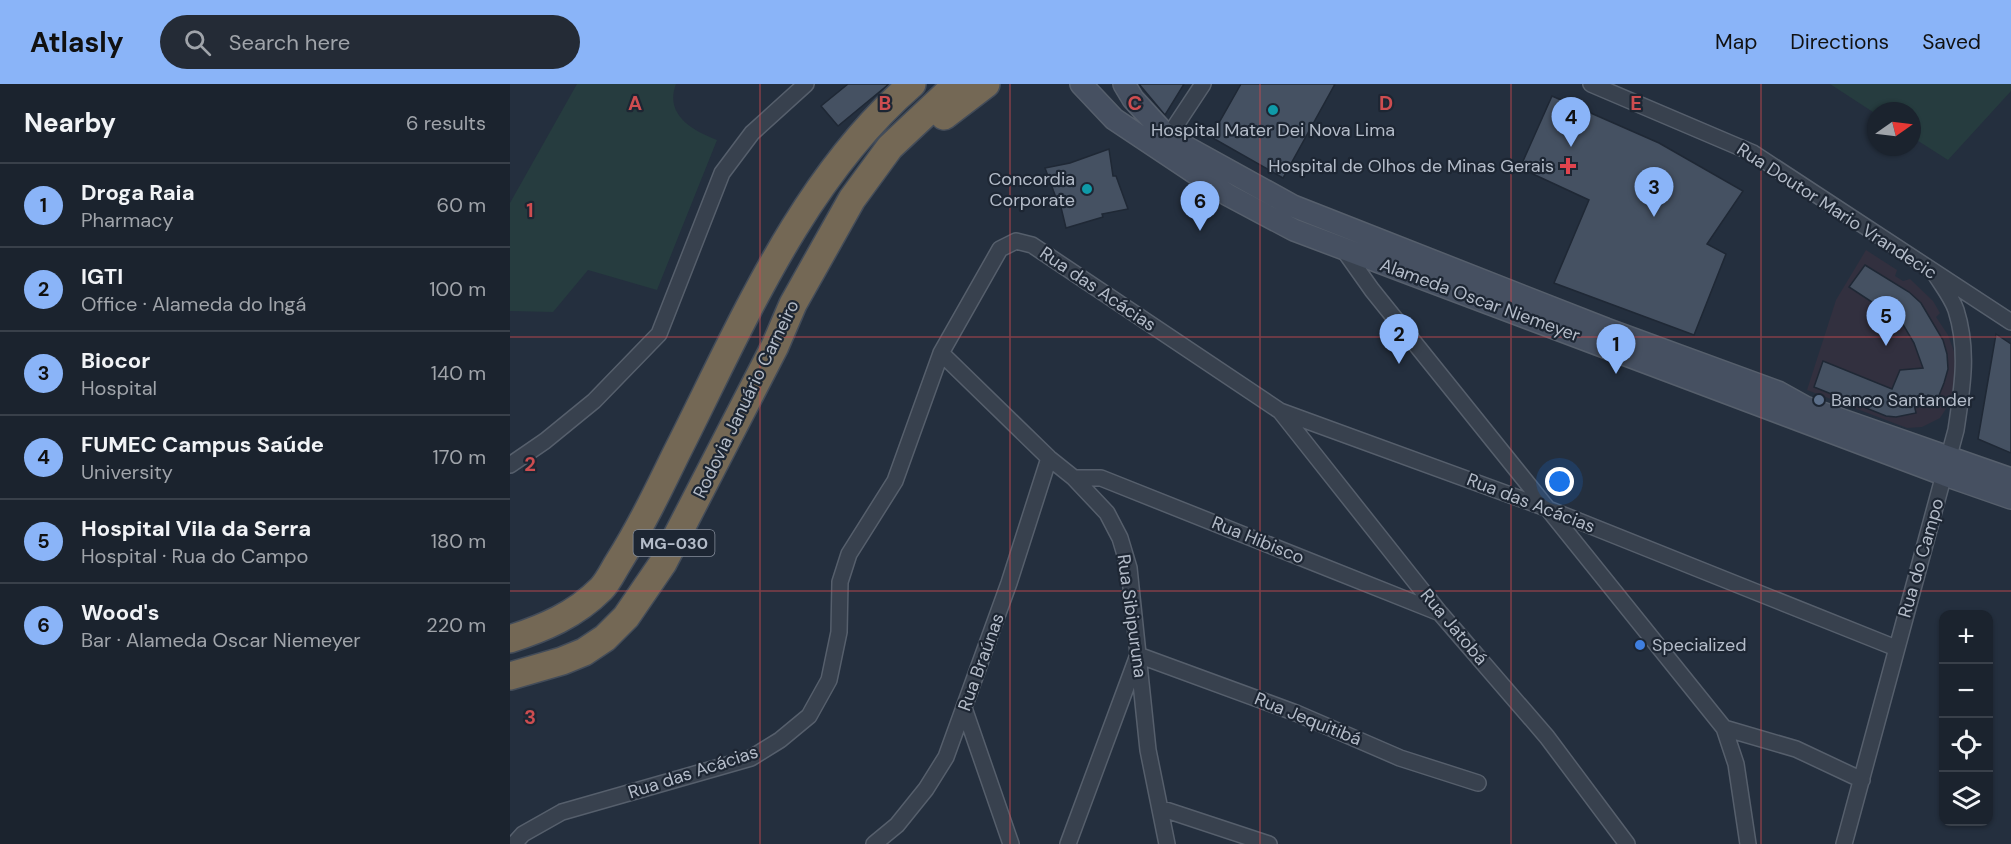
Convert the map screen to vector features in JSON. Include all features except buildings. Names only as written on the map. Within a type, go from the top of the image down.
[{"type":"highway","points":[[710,387],[749,279],[780,227],[847,134],[899,84]]},
{"type":"highway","name":"Rodovia Januário Carneiro","points":[[510,639],[548,627],[575,610],[602,588],[631,542],[777,257],[819,192],[856,141],[888,105],[912,84]]},
{"type":"highway","name":"Rodovia Januário Carneiro","points":[[510,676],[584,652],[605,638],[627,617],[663,563],[775,346],[793,304],[852,200],[890,147],[957,84]]},
{"type":"highway","points":[[775,346],[832,257],[903,157],[955,106],[986,84]]},
{"type":"street","points":[[510,465],[545,441],[594,401],[659,334],[722,173],[752,133],[806,84]]},
{"type":"street","name":"Alameda Oscar Niemeyer","points":[[1124,84],[1133,99],[1168,137],[1293,206],[1718,380]]},
{"type":"street","points":[[1168,137],[1203,84]]},
{"type":"street","name":"Rua Doutor Mario Vrandecic","points":[[1591,84],[1753,153],[2011,322]]},
{"type":"street","name":"Alameda Oscar Niemeyer","points":[[1084,86],[1113,119],[1228,195],[1294,230],[1718,380],[1947,466],[2011,498]]},
{"type":"street","name":"Rua das Acácias","points":[[514,844],[523,834],[562,812],[751,758],[780,740],[808,716],[829,680],[838,632],[840,582],[849,554],[895,481],[941,353],[1000,249],[1016,241],[1032,245],[1281,411],[1546,508],[1896,648]]},
{"type":"street","points":[[1343,249],[1372,290],[1724,728],[1736,764],[1748,844]]},
{"type":"street","name":"Rua do Campo","points":[[1844,844],[1956,430],[1965,369],[1956,308],[1935,274]]},
{"type":"street","name":"Rua Sibipuruna","points":[[941,353],[1049,458],[1074,478],[1107,513],[1120,538],[1129,568],[1148,750],[1167,844]]},
{"type":"street","name":"Rua Jatobá","points":[[1281,411],[1440,613],[1546,737],[1627,844]]},
{"type":"street","name":"Rua Braúnas","points":[[874,844],[897,825],[926,789],[946,757],[1009,583],[1049,458]]},
{"type":"street","name":"Alameda Oscar Niemeyer","points":[[1947,466],[2011,479]]},
{"type":"street","name":"Rua Hibisco","points":[[1074,478],[1101,478],[1440,613]]},
{"type":"street","points":[[1068,844],[1138,655]]},
{"type":"street","name":"Rua Jequitibá","points":[[1138,655],[1296,713],[1400,758],[1478,783]]},
{"type":"street","points":[[964,708],[1011,844]]},
{"type":"street","points":[[1724,728],[1796,748],[1862,780]]},
{"type":"street","points":[[1160,808],[1269,844]]},
{"type":"shaded area","points":[[1866,250],[1897,270],[1895,276],[1903,281],[1910,279],[1933,301],[1940,313],[1936,317],[1948,335],[1956,357],[1958,378],[1953,398],[1940,418],[1922,427],[1907,428],[1807,390],[1836,300]]},
{"type":"green space","points":[[577,84],[676,84],[673,95],[677,113],[690,126],[717,140],[657,290],[588,270],[553,312],[510,311],[510,203]]},
{"type":"green space","points":[[1830,84],[2011,84],[2011,91],[1948,160],[1921,143],[1921,102],[1867,102],[1867,108]]},
{"type":"place","name":"Hospital Mater Dei Nova Lima","points":[[1273,110]]},
{"type":"place","name":"FUMEC Campus Saúde","points":[[1571,147]]},
{"type":"place","name":"Hospital de Olhos de Minas Gerais","points":[[1568,166]]},
{"type":"place","name":"Concordia Corporate","points":[[1087,189]]},
{"type":"place","name":"Biocor","points":[[1654,217]]},
{"type":"place","name":"Wood's","points":[[1200,231]]},
{"type":"place","name":"Hospital Vila da Serra","points":[[1886,346]]},
{"type":"place","name":"IGTI","points":[[1399,364]]},
{"type":"place","name":"Droga Raia","points":[[1616,374]]},
{"type":"place","name":"Banco Santander","points":[[1819,400]]},
{"type":"place","name":"Specialized","points":[[1640,645]]}]
